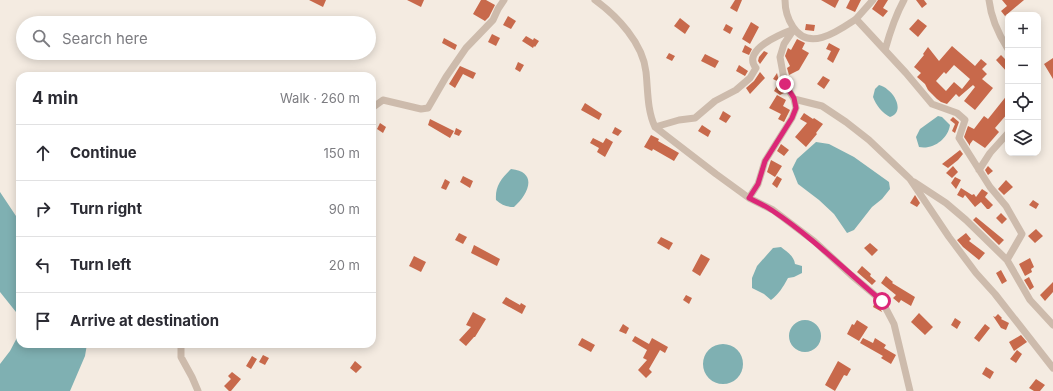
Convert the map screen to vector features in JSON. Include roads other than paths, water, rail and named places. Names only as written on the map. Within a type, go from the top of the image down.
[{"type":"street","points":[[376,105],[383,100],[421,109],[428,108],[446,77],[466,48],[493,20],[504,0]]},
{"type":"street","points":[[594,0],[622,24],[636,42],[646,69],[651,117],[655,127],[749,198],[773,210],[814,241],[882,301],[894,324],[910,391]]},
{"type":"street","points":[[785,0],[787,17],[794,29],[801,36],[814,39],[830,34],[856,19],[873,0]]},
{"type":"street","points":[[885,50],[890,30],[904,0]]},
{"type":"street","points":[[989,0],[999,36],[1007,48]]},
{"type":"street","points":[[856,19],[906,73],[932,104],[957,113],[965,120],[959,138],[990,187],[1006,206],[1022,234],[1007,260]]},
{"type":"street","points":[[655,127],[679,120],[695,118],[715,101],[736,90],[750,78],[756,68],[752,63],[752,59],[757,50],[772,38],[794,29]]},
{"type":"street","points":[[749,198],[758,184],[765,161],[792,118],[796,108],[794,98],[785,84],[780,57],[784,44],[794,29]]},
{"type":"street","points":[[794,98],[822,106],[846,122],[869,140],[910,179],[946,203],[966,220],[1007,260],[1030,300],[1053,325]]},
{"type":"street","points":[[979,170],[990,153],[1005,136]]},
{"type":"street","points":[[910,179],[967,261],[1053,368]]},
{"type":"street","points":[[181,348],[180,356],[198,391]]},
{"type":"water","points":[[879,85],[885,87],[896,100],[898,108],[897,112],[890,117],[884,113],[873,97],[875,89]]},
{"type":"water","points":[[938,116],[942,117],[950,125],[946,135],[934,145],[929,147],[919,147],[916,137],[920,129]]},
{"type":"water","points":[[816,142],[829,144],[854,157],[889,182],[890,189],[882,199],[872,207],[854,230],[847,233],[834,214],[798,184],[792,169],[797,159]]},
{"type":"water","points":[[511,169],[520,171],[528,179],[527,190],[514,207],[509,207],[496,200],[499,183]]},
{"type":"water","points":[[0,192],[16,216],[16,312],[0,292]]},
{"type":"water","points":[[781,247],[792,256],[795,264],[802,266],[802,273],[788,278],[781,290],[771,300],[764,294],[752,288],[752,278],[757,266],[773,248]]},
{"type":"water","points":[[802,320],[808,320],[817,324],[821,336],[817,348],[808,352],[802,352],[793,348],[789,339],[789,333],[793,324]]},
{"type":"water","points":[[16,340],[16,348],[86,348],[85,356],[70,391],[0,391],[0,364],[10,351]]},
{"type":"water","points":[[727,344],[734,347],[740,353],[743,364],[742,372],[734,381],[727,384],[719,384],[712,381],[704,372],[703,360],[706,353],[715,345]]}]
